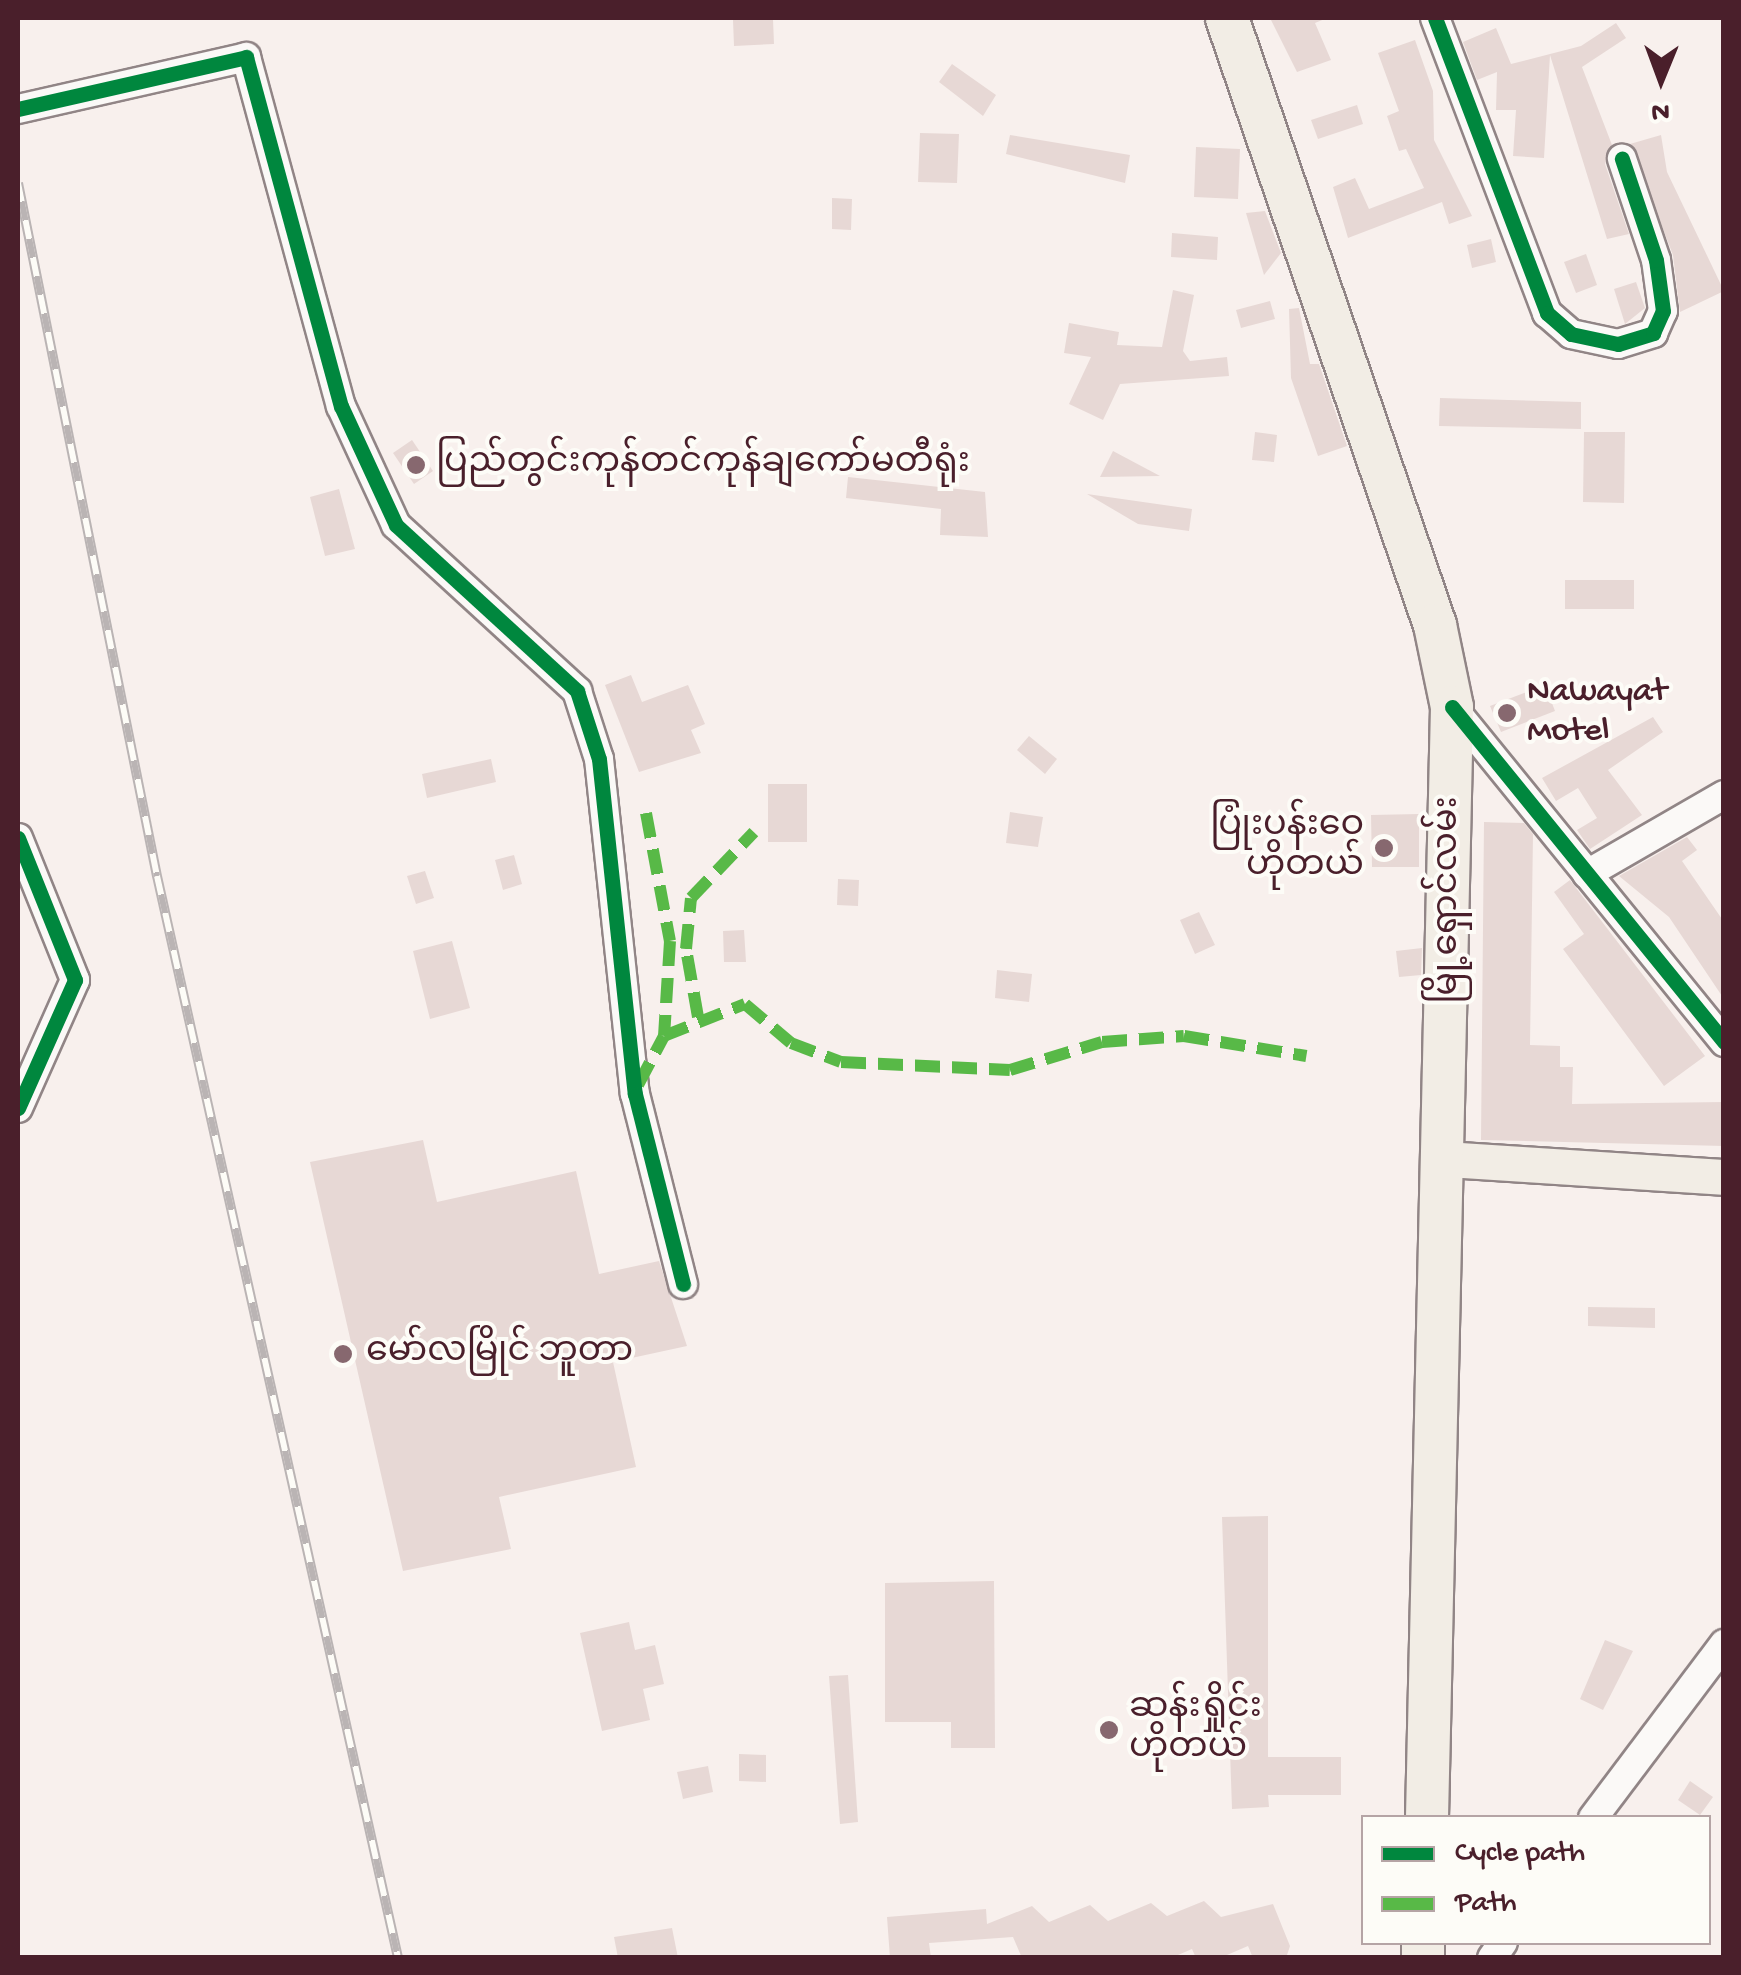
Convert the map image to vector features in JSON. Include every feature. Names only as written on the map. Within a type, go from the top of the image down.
[{"type":"highway","name":"မြို့ရှောင်လမ်း","points":[[1227,18],[1436,625],[1452,707],[1446,1159],[1428,1815]]},
{"type":"main road","points":[[1446,1159],[1724,1177]]},
{"type":"street","points":[[1435,18],[1547,313],[1571,334],[1618,344],[1652,333],[1663,311],[1656,260],[1622,159]]},
{"type":"street","points":[[18,109],[246,57],[342,406],[396,525],[578,691],[598,758],[635,1094],[683,1284]]},
{"type":"street","points":[[1452,707],[1724,1042]]},
{"type":"street","points":[[1587,874],[1724,795]]},
{"type":"street","points":[[18,838],[76,980],[18,1108]]},
{"type":"street","points":[[1595,1815],[1724,1644]]},
{"type":"building","points":[[1270,18],[1327,18],[1315,23],[1331,60],[1297,72]]},
{"type":"building","points":[[773,19],[774,44],[734,46],[733,20]]},
{"type":"building","points":[[1616,23],[1626,38],[1582,67],[1612,145],[1605,164],[1629,234],[1607,239],[1550,55],[1544,158],[1513,156],[1516,110],[1496,110],[1497,72],[1477,80],[1463,42],[1496,28],[1511,64],[1581,46]]},
{"type":"building","points":[[1415,40],[1433,91],[1434,140],[1472,216],[1449,224],[1442,202],[1348,238],[1333,187],[1355,178],[1369,209],[1424,188],[1406,149],[1399,151],[1387,116],[1399,111],[1378,53]]},
{"type":"building","points":[[952,64],[996,95],[983,116],[939,82]]},
{"type":"building","points":[[1357,105],[1363,124],[1318,139],[1311,120]]},
{"type":"building","points":[[920,133],[959,134],[957,183],[918,182]]},
{"type":"building","points":[[1010,135],[1130,155],[1125,183],[1006,154]]},
{"type":"building","points":[[1661,135],[1667,172],[1724,291],[1680,312],[1673,255],[1630,144]]},
{"type":"building","points":[[1196,147],[1240,149],[1238,199],[1194,197]]},
{"type":"building","points":[[832,198],[852,199],[851,230],[832,229]]},
{"type":"building","points":[[1265,211],[1281,253],[1264,275],[1246,213]]},
{"type":"building","points":[[1172,233],[1218,237],[1217,260],[1171,257]]},
{"type":"building","points":[[1491,239],[1496,262],[1472,268],[1467,245]]},
{"type":"building","points":[[1586,254],[1597,285],[1576,293],[1564,262]]},
{"type":"building","points":[[1636,282],[1645,308],[1625,324],[1614,289]]},
{"type":"building","points":[[1173,290],[1194,295],[1183,351],[1190,361],[1227,357],[1229,376],[1120,384],[1103,420],[1069,404],[1091,357],[1064,353],[1069,323],[1119,332],[1117,345],[1162,347]]},
{"type":"building","points":[[1270,301],[1275,319],[1241,328],[1236,310]]},
{"type":"building","points":[[1299,308],[1310,364],[1319,364],[1347,446],[1318,456],[1291,378],[1289,309]]},
{"type":"building","points":[[1440,398],[1581,402],[1581,429],[1439,426]]},
{"type":"building","points":[[1255,432],[1277,435],[1274,462],[1252,460]]},
{"type":"building","points":[[1584,432],[1625,432],[1624,503],[1583,502]]},
{"type":"building","points":[[412,440],[433,471],[414,484],[393,453]]},
{"type":"building","points":[[1113,451],[1160,476],[1100,477]]},
{"type":"building","points":[[848,477],[985,492],[988,537],[940,535],[941,509],[846,498]]},
{"type":"building","points":[[339,489],[355,549],[325,556],[310,497]]},
{"type":"building","points":[[1087,494],[1192,509],[1189,531],[1138,524]]},
{"type":"building","points":[[1565,580],[1634,580],[1634,609],[1565,609]]},
{"type":"building","points":[[631,675],[642,702],[688,685],[705,724],[691,730],[701,753],[639,772],[605,685]]},
{"type":"building","points":[[1545,685],[1555,711],[1501,732],[1490,706]]},
{"type":"building","points":[[1653,717],[1663,732],[1608,770],[1642,815],[1590,849],[1577,830],[1597,818],[1578,788],[1556,801],[1542,778]]},
{"type":"building","points":[[1029,736],[1057,759],[1045,774],[1017,750]]},
{"type":"building","points":[[491,759],[496,782],[427,798],[422,774]]},
{"type":"building","points":[[768,784],[807,784],[807,842],[768,842]]},
{"type":"building","points":[[1010,812],[1043,817],[1038,847],[1006,843]]},
{"type":"building","points":[[1419,814],[1419,867],[1372,867],[1371,815]]},
{"type":"building","points":[[1484,822],[1524,823],[1533,834],[1530,1045],[1560,1046],[1560,1067],[1573,1067],[1572,1104],[1724,1102],[1724,1146],[1481,1140]]},
{"type":"building","points":[[1687,837],[1697,850],[1682,861],[1724,922],[1724,999],[1669,917],[1619,876]]},
{"type":"building","points":[[514,855],[522,884],[503,890],[495,860]]},
{"type":"building","points":[[425,871],[434,898],[416,904],[407,876]]},
{"type":"building","points":[[838,879],[859,880],[858,906],[837,905]]},
{"type":"building","points":[[1570,880],[1705,1056],[1664,1086],[1563,949],[1584,934],[1554,892]]},
{"type":"building","points":[[1199,912],[1215,945],[1195,954],[1180,920]]},
{"type":"building","points":[[744,930],[746,962],[724,962],[723,931]]},
{"type":"building","points":[[452,941],[470,1008],[430,1019],[413,951]]},
{"type":"building","points":[[1422,948],[1421,975],[1399,977],[1396,951]]},
{"type":"building","points":[[997,970],[1032,974],[1029,1002],[995,998]]},
{"type":"building","points":[[423,1140],[437,1202],[576,1171],[599,1274],[659,1261],[687,1346],[613,1362],[636,1467],[499,1497],[511,1549],[403,1571],[310,1162]]},
{"type":"building","points":[[1588,1307],[1655,1308],[1655,1328],[1588,1326]]},
{"type":"building","points":[[1268,1516],[1268,1757],[1341,1757],[1341,1795],[1268,1795],[1269,1807],[1232,1809],[1222,1517]]},
{"type":"building","points":[[994,1581],[995,1748],[951,1748],[951,1722],[885,1722],[885,1583]]},
{"type":"building","points":[[629,1622],[635,1650],[655,1645],[664,1684],[643,1689],[650,1720],[602,1731],[580,1633]]},
{"type":"building","points":[[1605,1640],[1633,1651],[1603,1710],[1580,1699]]},
{"type":"building","points":[[848,1675],[858,1822],[840,1824],[829,1676]]},
{"type":"building","points":[[739,1754],[766,1755],[766,1782],[739,1781]]},
{"type":"building","points":[[708,1766],[713,1792],[683,1799],[677,1772]]},
{"type":"building","points":[[1690,1781],[1713,1797],[1700,1815],[1678,1800]]},
{"type":"building","points":[[1204,1901],[1221,1917],[1273,1904],[1290,1946],[1286,1958],[1253,1958],[1248,1946],[1220,1958],[1196,1958],[1192,1949],[1171,1958],[1022,1958],[1013,1937],[929,1943],[931,1958],[890,1958],[887,1917],[986,1909],[987,1924],[1032,1906],[1049,1922],[1090,1905],[1108,1921],[1151,1903],[1167,1916]]},
{"type":"building","points":[[672,1928],[678,1958],[618,1958],[614,1937]]},
{"type":"railway","points":[[18,183],[157,876],[398,1958]]},
{"type":"marked path","points":[[646,813],[670,941],[664,1036]]},
{"type":"marked path","points":[[698,1017],[686,949],[691,898],[754,832]]},
{"type":"marked path","points":[[638,1085],[664,1036],[745,1004],[791,1043],[841,1062],[1010,1070],[1102,1042],[1184,1036],[1306,1056]]},
{"type":"cycle path","points":[[1435,18],[1547,313],[1571,334],[1618,344],[1653,333],[1663,311],[1656,260],[1622,159]]},
{"type":"cycle path","points":[[18,109],[246,57],[341,406],[396,525],[577,691],[599,759],[635,1094],[683,1284]]},
{"type":"cycle path","points":[[1452,707],[1724,1042]]},
{"type":"cycle path","points":[[18,838],[75,980],[18,1108]]},
{"type":"place","name":"ပြည်တွင်းကုန်တင်ကုန်ချကော်မတီရုံး","points":[[416,465]]},
{"type":"place","name":"Nawayat Motel","points":[[1507,713]]},
{"type":"place","name":"ပြုံးပန်းဝေ ဟိုတယ်","points":[[1384,848]]},
{"type":"place","name":"မော်လမြိုင် ဘူတာ","points":[[343,1354]]},
{"type":"place","name":"ဆန်းရှိုင်း ဟိုတယ်","points":[[1109,1730]]}]
